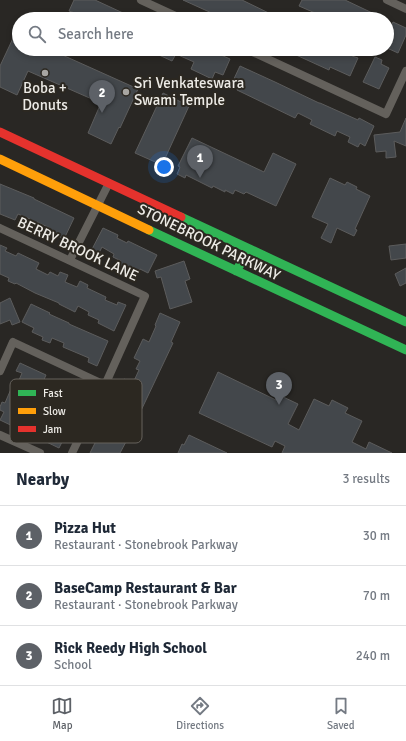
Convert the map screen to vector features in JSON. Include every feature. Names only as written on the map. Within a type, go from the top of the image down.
[{"type":"main road","name":"STONEBROOK PARKWAY","points":[[0,132],[406,322]]},
{"type":"main road","name":"STONEBROOK PARKWAY","points":[[0,158],[236,271],[406,350]]},
{"type":"main road","points":[[236,271],[250,249]]},
{"type":"street","points":[[142,0],[167,12]]},
{"type":"street","points":[[387,0],[406,9]]},
{"type":"street","points":[[261,56],[386,114],[405,75]]},
{"type":"street","points":[[70,260],[97,204],[109,183]]},
{"type":"street","name":"BERRY BROOK LANE","points":[[0,228],[145,296],[108,379]]},
{"type":"street","points":[[0,371],[13,342],[92,379]]},
{"type":"street","points":[[0,434],[10,439]]},
{"type":"street","points":[[19,443],[40,453]]},
{"type":"street","points":[[72,453],[77,443]]},
{"type":"building","points":[[74,0],[95,0],[121,12],[72,12],[69,11]]},
{"type":"building","points":[[183,0],[242,0],[267,12],[210,12]]},
{"type":"building","points":[[302,0],[345,0],[370,12],[313,12],[299,6]]},
{"type":"building","points":[[394,22],[406,28],[406,35],[398,53],[394,51]]},
{"type":"building","points":[[12,40],[12,56],[65,56],[138,89],[111,144],[88,133],[101,103],[28,71],[17,95],[0,87],[0,66]]},
{"type":"building","points":[[161,56],[175,56],[172,61]]},
{"type":"building","points":[[180,56],[223,56],[230,59],[223,75],[215,72],[212,79],[191,69],[194,62]]},
{"type":"building","points":[[298,56],[352,56],[358,58],[350,76],[330,67],[329,70]]},
{"type":"building","points":[[375,57],[382,60],[381,64],[389,68],[379,89],[363,82]]},
{"type":"building","points":[[240,66],[319,103],[358,120],[359,118],[374,126],[365,146],[360,143],[358,147],[348,142],[350,137],[337,131],[335,136],[310,124],[312,120],[298,113],[295,118],[237,90],[239,86],[232,83]]},
{"type":"building","points":[[163,93],[189,106],[162,165],[135,153]]},
{"type":"building","points":[[406,118],[406,146],[394,141],[396,157],[386,158],[386,151],[376,152],[374,135],[400,132]]},
{"type":"building","points":[[192,138],[264,172],[273,153],[296,164],[276,206],[246,192],[244,194],[235,190],[233,194],[225,190],[225,192],[213,186],[212,188],[186,175],[185,178],[177,174],[180,167],[178,166]]},
{"type":"building","points":[[330,178],[345,185],[347,182],[357,187],[356,189],[370,196],[355,229],[357,230],[354,236],[337,228],[331,243],[321,238],[328,224],[312,217]]},
{"type":"building","points":[[0,184],[34,198],[74,218],[64,239],[49,231],[50,228],[37,222],[35,228],[28,224],[30,219],[18,214],[15,220],[0,214]]},
{"type":"building","points":[[103,228],[118,235],[117,238],[127,243],[128,241],[157,255],[148,273],[140,269],[137,275],[118,266],[121,261],[113,257],[114,254],[102,247],[97,257],[90,253]]},
{"type":"building","points":[[406,244],[406,258],[391,260],[389,246]]},
{"type":"building","points":[[0,245],[7,248],[5,251],[16,256],[18,253],[39,263],[36,269],[48,275],[50,272],[58,276],[60,272],[68,275],[65,282],[77,287],[80,281],[88,285],[87,288],[106,297],[105,300],[117,305],[118,302],[126,305],[114,331],[98,323],[99,320],[88,315],[89,312],[78,306],[75,312],[16,283],[15,284],[8,281],[9,278],[0,274]]},
{"type":"building","points":[[184,261],[190,279],[185,281],[192,302],[170,309],[161,277],[157,278],[155,271]]},
{"type":"building","points":[[406,268],[406,283],[400,286],[395,274]]},
{"type":"building","points":[[10,298],[20,322],[12,325],[10,320],[0,324],[0,303]]},
{"type":"building","points":[[31,304],[69,324],[108,341],[97,366],[88,362],[89,358],[63,347],[64,343],[52,338],[50,343],[42,340],[43,337],[32,332],[34,328],[22,322]]},
{"type":"building","points":[[160,313],[180,322],[171,342],[173,343],[142,408],[142,379],[135,379],[139,370],[136,369],[140,361],[134,358],[143,339],[149,342],[156,326],[155,325]]},
{"type":"building","points":[[20,363],[46,375],[44,379],[20,379],[22,373],[16,371]]},
{"type":"building","points":[[218,372],[276,400],[279,395],[298,404],[288,424],[299,430],[314,399],[329,406],[332,400],[348,408],[345,413],[362,421],[352,442],[366,449],[369,442],[392,453],[282,453],[285,446],[275,441],[272,447],[199,413]]},
{"type":"building","points":[[10,391],[10,425],[0,420],[4,412],[0,410],[0,407],[2,402],[5,403]]},
{"type":"building","points":[[189,435],[227,453],[178,453],[182,444],[184,445]]},
{"type":"building","points":[[49,443],[62,443],[59,448]]},
{"type":"building","points":[[95,443],[125,443],[120,453],[90,453]]},
{"type":"traffic: fast","points":[[181,217],[406,322]]},
{"type":"traffic: fast","points":[[149,230],[406,350]]},
{"type":"traffic: fast","points":[[236,271],[250,249]]},
{"type":"traffic: slow","points":[[0,159],[149,230]]},
{"type":"traffic: jam","points":[[0,132],[181,217]]},
{"type":"place","name":"Boba + Donuts","points":[[45,73]]},
{"type":"place","name":"Sri Venkateswara Swami Temple","points":[[126,92]]},
{"type":"place","name":"BaseCamp Restaurant & Bar","points":[[102,113]]},
{"type":"place","name":"Pizza Hut","points":[[200,178]]},
{"type":"place","name":"Rick Reedy High School","points":[[279,405]]}]
